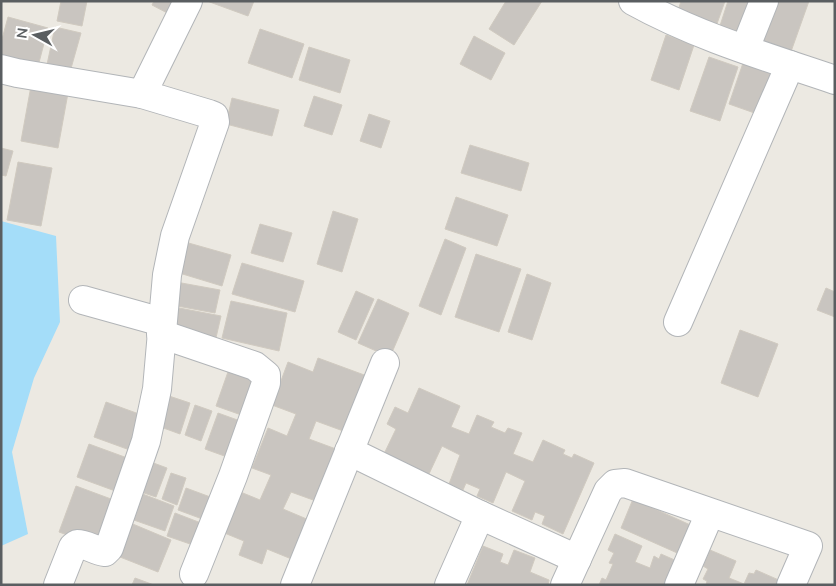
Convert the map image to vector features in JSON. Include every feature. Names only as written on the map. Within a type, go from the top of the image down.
[{"type":"street","points":[[142,94],[188,1]]},
{"type":"street","points":[[633,1],[665,18],[745,49],[835,80]]},
{"type":"street","points":[[745,49],[764,1]]},
{"type":"street","points":[[678,322],[790,65]]},
{"type":"street","points":[[1,69],[142,94],[209,114],[214,116],[215,122],[175,236],[168,274],[158,389],[146,441],[109,548],[105,552],[77,544],[73,547],[58,585]]},
{"type":"street","points":[[83,300],[162,328],[255,366],[266,375],[266,383],[233,476],[194,574]]},
{"type":"street","points":[[295,585],[385,363]]},
{"type":"street","points":[[349,452],[577,559]]},
{"type":"street","points":[[565,585],[608,491],[615,484],[625,483],[808,546],[791,585]]},
{"type":"street","points":[[679,585],[710,513]]},
{"type":"street","points":[[449,585],[480,515]]},
{"type":"water","points":[[1,221],[56,236],[60,322],[34,378],[12,452],[28,534],[1,546]]},
{"type":"building","points":[[61,1],[87,1],[82,26],[57,21]]},
{"type":"building","points":[[154,1],[183,1],[175,17],[152,5]]},
{"type":"building","points":[[207,1],[254,1],[248,16]]},
{"type":"building","points":[[506,1],[542,1],[514,45],[489,29]]},
{"type":"building","points":[[681,1],[725,1],[713,35],[675,21]]},
{"type":"building","points":[[728,1],[761,1],[746,45],[717,35]]},
{"type":"building","points":[[767,1],[809,1],[788,60],[751,48]]},
{"type":"building","points":[[8,17],[48,28],[36,74],[1,64],[1,43]]},
{"type":"building","points":[[55,27],[81,33],[68,79],[45,74]]},
{"type":"building","points":[[260,29],[304,44],[292,78],[248,63]]},
{"type":"building","points":[[666,35],[694,45],[679,90],[651,80]]},
{"type":"building","points":[[474,36],[505,53],[491,80],[460,64]]},
{"type":"building","points":[[309,47],[350,60],[340,93],[299,80]]},
{"type":"building","points":[[709,57],[738,67],[720,121],[690,111]]},
{"type":"building","points":[[743,63],[778,75],[763,116],[729,104]]},
{"type":"building","points":[[31,86],[68,93],[58,148],[21,141]]},
{"type":"building","points":[[314,96],[342,105],[332,135],[304,126]]},
{"type":"building","points":[[232,98],[279,110],[272,136],[226,124]]},
{"type":"building","points":[[369,114],[390,121],[381,148],[360,141]]},
{"type":"building","points":[[470,145],[529,163],[521,191],[461,173]]},
{"type":"building","points":[[1,148],[13,151],[6,176],[1,175]]},
{"type":"building","points":[[18,162],[52,168],[41,226],[7,220]]},
{"type":"building","points":[[456,197],[508,215],[497,246],[445,229]]},
{"type":"building","points":[[333,211],[358,219],[342,272],[317,264]]},
{"type":"building","points":[[260,224],[292,233],[283,262],[251,253]]},
{"type":"building","points":[[445,239],[466,248],[441,315],[419,306]]},
{"type":"building","points":[[185,242],[231,255],[222,286],[176,272]]},
{"type":"building","points":[[476,254],[521,269],[499,332],[455,317]]},
{"type":"building","points":[[242,263],[304,281],[295,312],[232,294]]},
{"type":"building","points":[[527,274],[551,283],[532,340],[508,332]]},
{"type":"building","points":[[176,282],[220,290],[215,313],[172,305]]},
{"type":"building","points":[[826,288],[835,292],[835,317],[817,310]]},
{"type":"building","points":[[356,291],[374,299],[356,340],[338,332]]},
{"type":"building","points":[[378,299],[409,313],[390,357],[358,343]]},
{"type":"building","points":[[231,301],[287,313],[279,351],[222,338]]},
{"type":"building","points":[[174,307],[221,316],[215,342],[168,333]]},
{"type":"building","points":[[740,330],[778,344],[758,397],[721,383]]},
{"type":"building","points":[[318,358],[367,376],[346,432],[316,421],[309,439],[336,449],[316,501],[291,492],[283,509],[309,520],[294,560],[267,549],[262,564],[239,555],[244,541],[222,532],[238,491],[260,500],[271,475],[252,468],[268,428],[287,436],[296,414],[272,405],[288,362],[313,372]]},
{"type":"building","points":[[229,369],[260,381],[247,417],[216,406]]},
{"type":"building","points":[[419,388],[460,406],[451,427],[469,434],[477,415],[494,422],[491,427],[505,433],[508,428],[522,433],[513,454],[533,462],[543,440],[565,450],[563,454],[572,458],[574,454],[594,463],[563,534],[542,524],[545,516],[535,512],[532,520],[512,511],[525,481],[506,472],[493,503],[477,496],[480,489],[466,483],[463,490],[449,484],[460,455],[442,446],[428,476],[383,456],[396,429],[387,424],[395,407],[408,413]]},
{"type":"building","points":[[169,396],[190,403],[180,434],[158,426]]},
{"type":"building","points":[[106,402],[150,418],[138,453],[94,437]]},
{"type":"building","points":[[195,405],[212,411],[201,441],[185,435]]},
{"type":"building","points":[[218,413],[243,422],[230,458],[205,449]]},
{"type":"building","points":[[89,444],[130,459],[118,492],[77,477]]},
{"type":"building","points":[[148,461],[167,468],[156,497],[138,491]]},
{"type":"building","points":[[171,473],[186,478],[177,505],[162,499]]},
{"type":"building","points":[[76,486],[111,499],[95,545],[59,532]]},
{"type":"building","points":[[186,488],[213,498],[205,520],[178,510]]},
{"type":"building","points":[[140,493],[174,506],[165,531],[131,519]]},
{"type":"building","points":[[633,499],[697,528],[684,556],[621,528]]},
{"type":"building","points":[[175,513],[201,523],[193,545],[167,536]]},
{"type":"building","points":[[128,522],[171,540],[158,572],[115,555]]},
{"type":"building","points":[[615,534],[642,546],[635,562],[650,568],[654,556],[659,559],[661,554],[686,565],[669,585],[599,585],[602,578],[606,580],[613,564],[609,563],[614,553],[608,550]]},
{"type":"building","points":[[483,546],[503,554],[500,562],[508,565],[514,550],[535,558],[530,572],[549,580],[548,585],[467,585]]},
{"type":"building","points":[[710,550],[736,561],[729,578],[744,584],[749,573],[754,574],[756,570],[781,581],[779,585],[706,585],[707,581],[703,579],[708,569],[703,566]]},
{"type":"building","points":[[135,578],[154,585],[132,585]]}]
